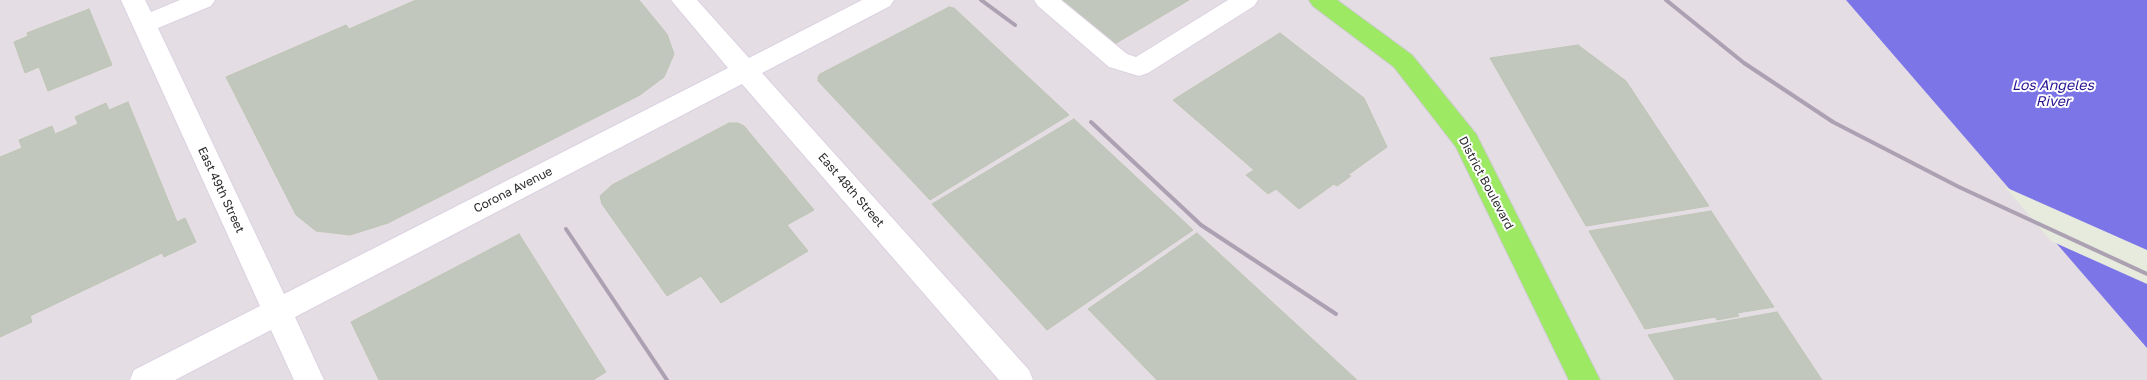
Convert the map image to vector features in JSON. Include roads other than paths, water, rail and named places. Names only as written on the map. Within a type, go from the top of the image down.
[{"type":"main road","name":"District Boulevard","points":[[1321,0],[1403,62],[1467,141],[1585,380]]},
{"type":"street","points":[[139,12],[203,0]]},
{"type":"street","name":"East 48th Street","points":[[683,0],[1018,380]]},
{"type":"street","name":"Corona Avenue","points":[[145,380],[882,0]]},
{"type":"street","points":[[1046,0],[1118,61],[1138,67],[1246,0]]},
{"type":"street","name":"East 49th Street","points":[[139,12],[309,380]]},
{"type":"water","name":"Los Angeles River","points":[[1846,0],[2147,0],[2147,348]]},
{"type":"railway","points":[[981,0],[1015,25]]},
{"type":"railway","points":[[1666,0],[1744,63],[1833,122],[1959,187],[2147,274]]},
{"type":"railway","points":[[1091,122],[1201,225],[1336,314]]},
{"type":"railway","points":[[566,229],[667,380]]}]
